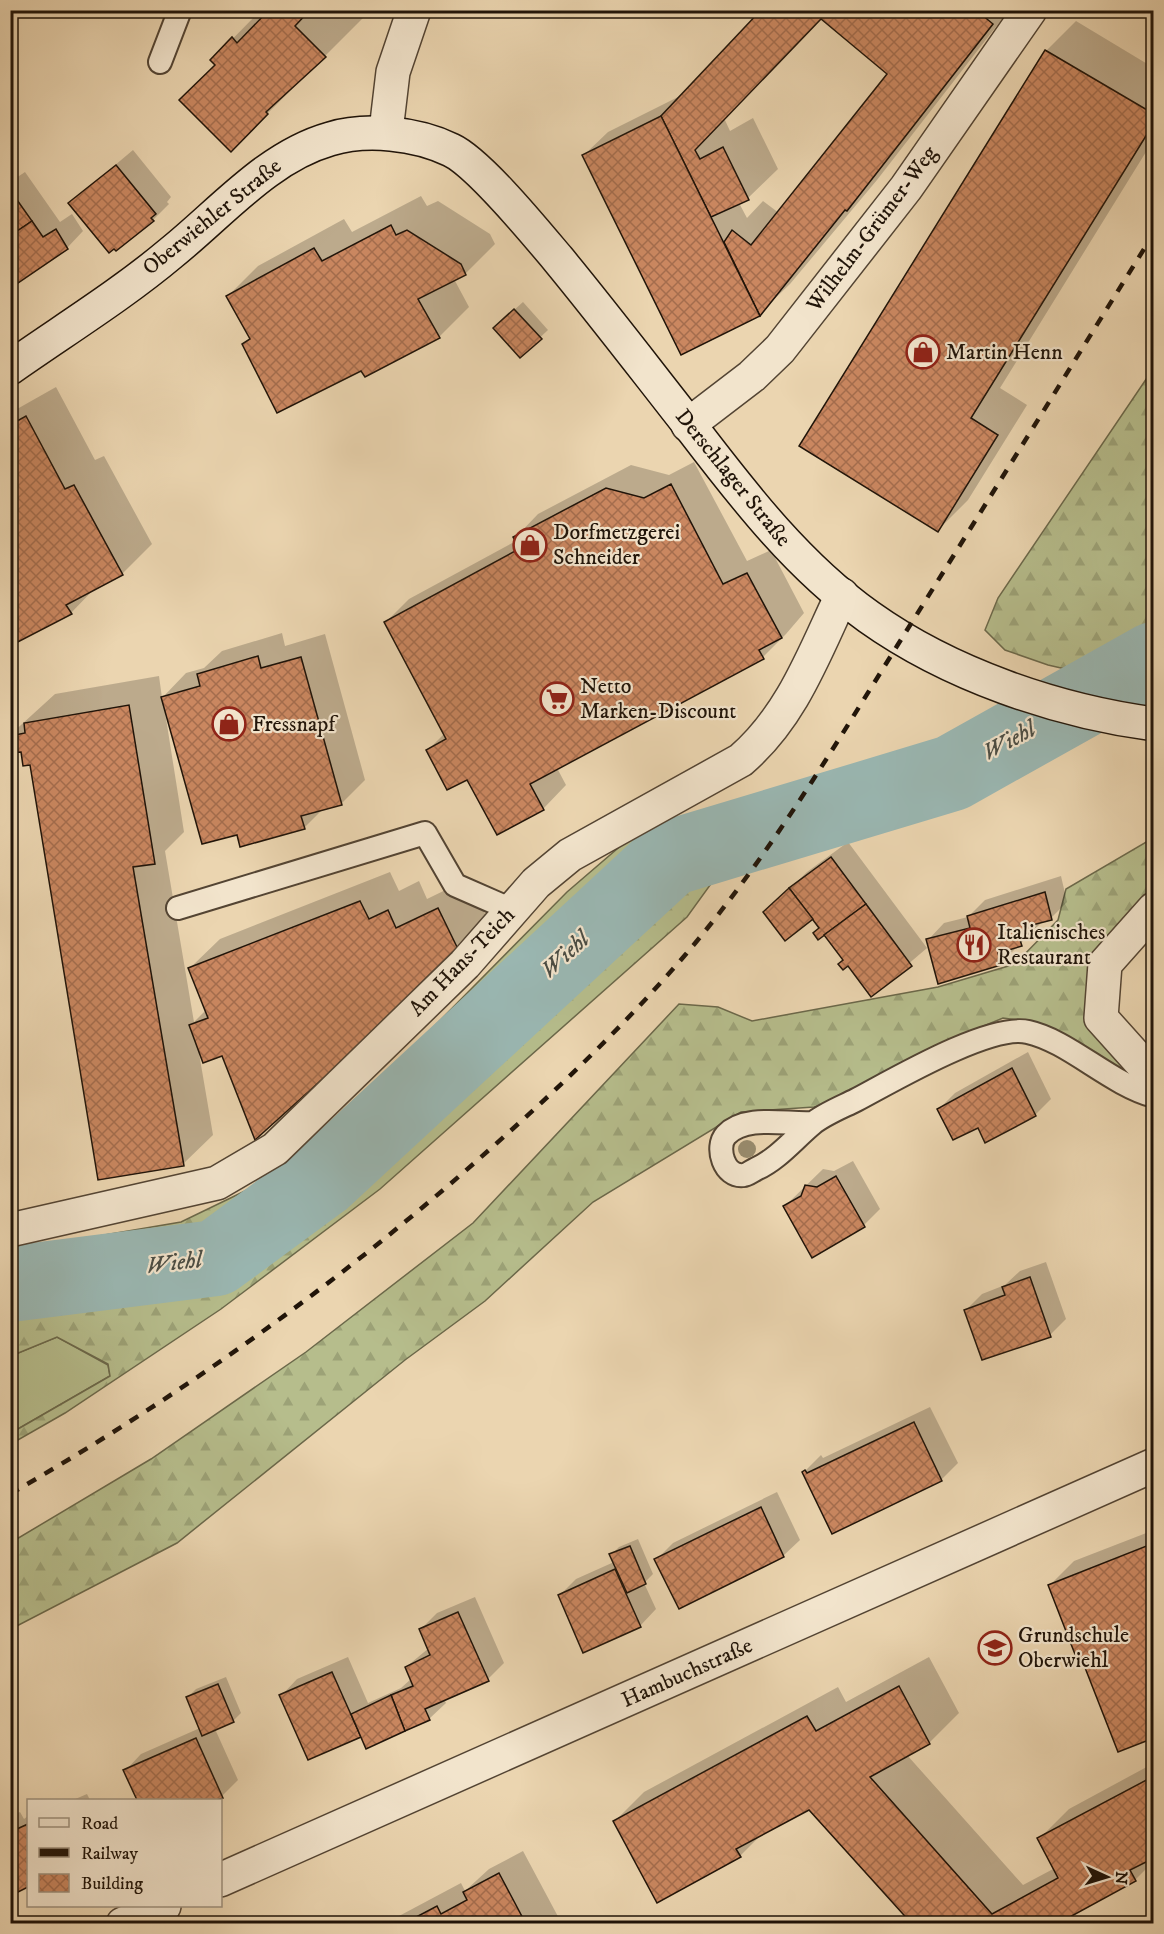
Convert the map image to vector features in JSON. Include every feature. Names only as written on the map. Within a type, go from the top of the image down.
[{"type":"street","points":[[386,131],[393,72],[414,10]]},
{"type":"street","name":"Wilhelm-Grümer-Weg","points":[[688,424],[752,376],[780,349],[906,188],[1030,10]]},
{"type":"street","name":"Oberwiehler Straße","points":[[10,368],[169,255],[285,156],[331,138],[386,131]]},
{"type":"street","name":"Derschlager Straße","points":[[386,131],[452,150],[480,175],[543,240],[752,506],[798,556],[868,616],[902,638],[1005,688],[1079,711],[1150,724]]},
{"type":"street","name":"Am Hans-Teich","points":[[10,1230],[217,1184],[275,1149],[465,964],[536,884],[570,855],[741,760],[764,740],[790,704],[842,595]]},
{"type":"street","points":[[1154,909],[1105,964],[1101,1018],[1154,1077]]},
{"type":"street","name":"Hambuchstraße","points":[[222,1879],[1154,1466]]},
{"type":"street","points":[[123,1923],[159,1907]]},
{"type":"lane","points":[[160,62],[180,10]]},
{"type":"lane","points":[[178,908],[425,832],[455,885],[512,910]]},
{"type":"lane","points":[[813,1123],[924,1065],[984,1039],[1013,1031],[1028,1032],[1044,1038],[1132,1088],[1154,1096]]},
{"type":"green space","points":[[1153,369],[1153,689],[1048,665],[1005,650],[985,630],[998,598]]},
{"type":"green space","points":[[773,798],[687,917],[380,1189],[221,1309],[65,1413],[11,1444],[11,1433],[110,1376],[108,1364],[57,1337],[11,1356],[11,1251],[181,1222],[247,1190],[310,1152],[567,892],[638,831]]},
{"type":"green space","points":[[1153,838],[1153,896],[1103,957],[1133,1080],[1025,1021],[1003,1018],[952,1039],[837,1102],[814,1107],[741,1112],[593,1202],[485,1301],[405,1360],[177,1543],[11,1629],[10,1543],[151,1459],[306,1352],[473,1223],[679,1004],[718,1007],[752,1021],[938,987],[1015,964],[1058,920],[1066,889]]},
{"type":"green space","points":[[57,1337],[108,1365],[110,1376],[11,1433],[11,1356]]},
{"type":"building","points":[[269,10],[278,10],[281,14],[285,10],[310,10],[295,26],[326,57],[266,112],[268,114],[231,152],[179,100],[215,65],[210,60],[232,37],[237,43]]},
{"type":"building","points":[[761,10],[976,10],[993,24],[847,211],[845,210],[760,316],[724,242],[732,230],[751,245],[887,74],[821,19],[695,150],[700,159],[723,147],[749,200],[711,217],[661,116]]},
{"type":"building","points":[[1045,50],[1154,114],[1154,123],[971,418],[998,435],[938,532],[799,446]]},
{"type":"building","points":[[661,116],[760,316],[681,355],[582,155]]},
{"type":"building","points":[[116,165],[156,214],[151,218],[154,221],[116,251],[114,249],[109,253],[68,203]]},
{"type":"building","points":[[10,190],[32,221],[10,236]]},
{"type":"building","points":[[32,221],[43,237],[56,229],[68,249],[12,287],[10,236]]},
{"type":"building","points":[[391,225],[396,235],[407,230],[461,264],[466,275],[418,299],[440,338],[365,377],[361,371],[277,413],[242,344],[250,339],[226,296],[314,248],[322,261]]},
{"type":"building","points":[[514,309],[542,339],[520,358],[493,328]]},
{"type":"building","points":[[26,416],[65,489],[74,485],[123,575],[66,605],[72,614],[10,646],[10,425]]},
{"type":"building","name":"Netto Marken-Discount","points":[[671,484],[723,584],[747,573],[782,638],[759,650],[764,659],[530,784],[544,810],[497,835],[467,780],[447,790],[426,750],[446,739],[384,622],[519,549],[513,537],[606,488],[644,498]]},
{"type":"building","points":[[258,656],[261,668],[301,657],[342,805],[301,816],[305,829],[240,847],[237,835],[202,844],[161,697],[200,686],[197,674]]},
{"type":"building","points":[[129,705],[155,864],[133,867],[184,1166],[98,1180],[30,765],[23,766],[21,752],[10,753],[10,736],[25,733],[24,723]]},
{"type":"building","points":[[831,857],[866,904],[818,940],[813,933],[819,928],[789,888]]},
{"type":"building","points":[[789,888],[813,919],[785,941],[763,912]]},
{"type":"building","points":[[1045,892],[1052,920],[1032,925],[1034,932],[1019,937],[1022,946],[998,953],[1001,965],[938,984],[926,939],[970,928],[967,916]]},
{"type":"building","points":[[360,901],[369,919],[388,910],[396,928],[438,908],[458,949],[409,1001],[255,1140],[222,1056],[203,1063],[189,1025],[208,1018],[188,968]]},
{"type":"building","points":[[866,904],[912,966],[871,997],[848,966],[843,970],[838,964],[843,960],[824,935]]},
{"type":"building","points":[[1012,1068],[1036,1116],[985,1143],[978,1128],[953,1140],[937,1109]]},
{"type":"building","points":[[836,1176],[865,1227],[812,1258],[783,1206],[801,1196],[805,1185],[817,1187]]},
{"type":"building","points":[[1030,1277],[1051,1337],[982,1360],[964,1310],[1005,1295],[1002,1287]]},
{"type":"building","points":[[914,1422],[942,1481],[832,1534],[802,1472],[805,1470],[807,1473]]},
{"type":"building","points":[[761,1507],[784,1557],[679,1609],[654,1559]]},
{"type":"building","points":[[1154,1543],[1154,1738],[1118,1752],[1082,1660],[1078,1662],[1048,1585]]},
{"type":"building","points":[[630,1546],[646,1584],[627,1593],[609,1554]]},
{"type":"building","points":[[615,1569],[641,1627],[583,1653],[558,1595]]},
{"type":"building","points":[[458,1612],[489,1681],[425,1709],[430,1720],[405,1731],[391,1695],[413,1686],[405,1667],[430,1655],[419,1629]]},
{"type":"building","points":[[332,1672],[361,1737],[308,1760],[279,1695]]},
{"type":"building","points":[[218,1684],[234,1722],[202,1736],[186,1697]]},
{"type":"building","points":[[899,1686],[930,1744],[870,1777],[992,1914],[1058,1878],[1037,1838],[1154,1776],[1154,1858],[1130,1870],[1136,1881],[1057,1924],[912,1924],[809,1810],[736,1849],[741,1857],[657,1903],[613,1821],[807,1716],[816,1731]]},
{"type":"building","points":[[391,1695],[405,1731],[366,1749],[351,1714]]},
{"type":"building","points":[[196,1738],[223,1798],[137,1799],[123,1770]]},
{"type":"building","points":[[27,1824],[27,1888],[10,1896],[10,1832]]},
{"type":"building","points":[[499,1873],[526,1924],[403,1924],[437,1906],[441,1914],[467,1900],[463,1892]]},
{"type":"waterway","name":"Wiehl","points":[[10,1284],[216,1258],[322,1180],[670,858],[952,773],[1154,660]]},
{"type":"railway","points":[[10,1494],[198,1377],[318,1291],[489,1150],[591,1055],[663,980],[716,918],[797,804],[1154,233]]},
{"type":"place","name":"Martin Henn","points":[[923,352]]},
{"type":"place","name":"Dorfmetzgerei Schneider","points":[[530,545]]},
{"type":"place","name":"Netto Marken-Discount","points":[[557,699]]},
{"type":"place","name":"Fressnapf","points":[[229,724]]},
{"type":"place","name":"Italienisches Restaurant","points":[[974,945]]},
{"type":"place","name":"Grundschule Oberwiehl","points":[[995,1648]]}]
